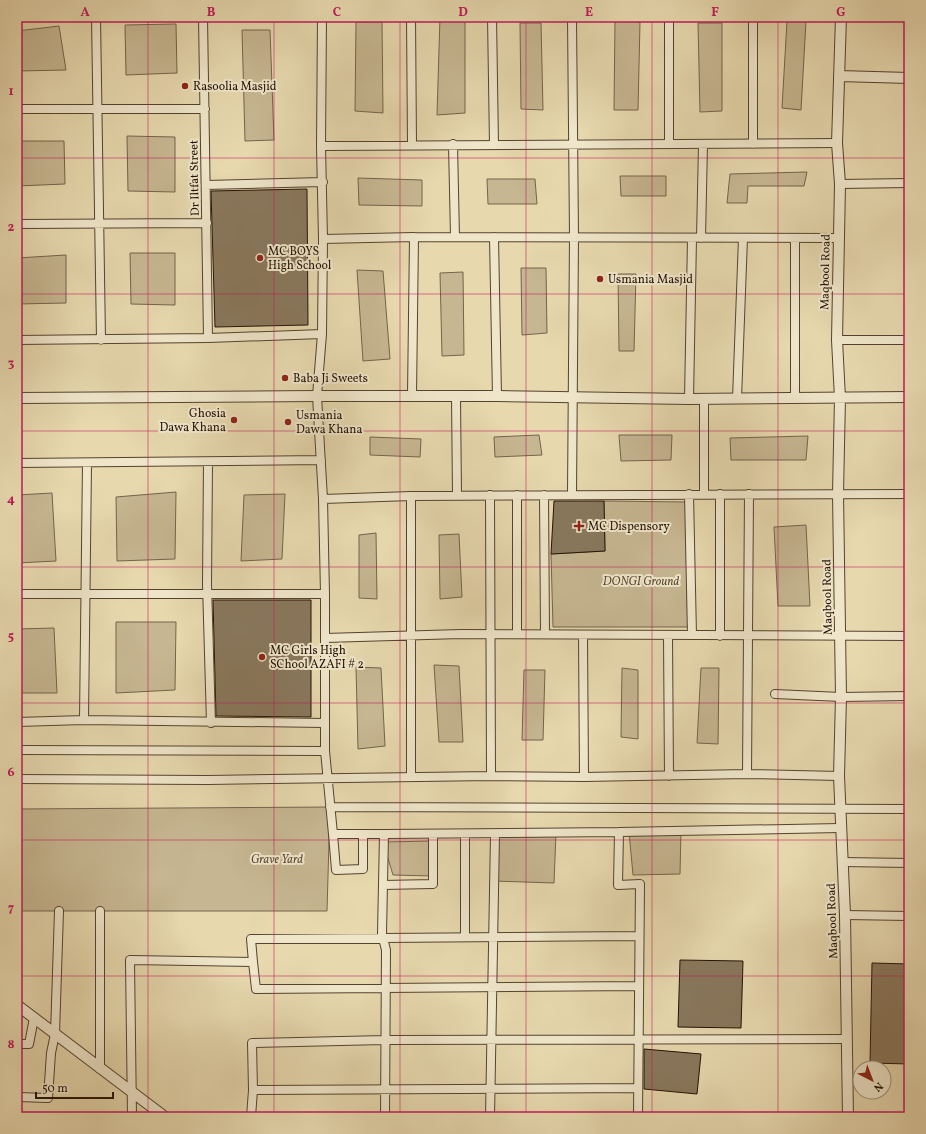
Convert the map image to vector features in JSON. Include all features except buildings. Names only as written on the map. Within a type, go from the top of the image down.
[{"type":"street","points":[[96,17],[101,340]]},
{"type":"street","name":"Dr Iltfat Street","points":[[204,17],[208,338]]},
{"type":"street","points":[[322,17],[321,146],[324,239],[322,334],[317,396],[323,499],[325,594],[325,751],[336,870],[363,869],[363,834]]},
{"type":"street","points":[[411,17],[412,145]]},
{"type":"street","points":[[492,17],[494,144]]},
{"type":"street","points":[[572,17],[574,144],[572,495]]},
{"type":"street","points":[[668,17],[669,144]]},
{"type":"street","points":[[753,17],[753,144]]},
{"type":"street","name":"Maqbool Road","points":[[841,17],[837,144],[840,184],[837,340],[840,398],[838,493],[841,697],[839,776],[840,828],[845,915],[848,1117]]},
{"type":"street","points":[[839,76],[909,78]]},
{"type":"street","points":[[17,109],[205,109]]},
{"type":"street","points":[[321,146],[452,144],[837,144]]},
{"type":"street","points":[[452,144],[455,237]]},
{"type":"street","points":[[701,238],[703,144]]},
{"type":"street","points":[[206,185],[322,182]]},
{"type":"street","points":[[840,184],[909,182]]},
{"type":"street","points":[[17,224],[207,223]]},
{"type":"street","points":[[412,396],[414,237]]},
{"type":"street","points":[[324,239],[414,237],[839,238]]},
{"type":"street","points":[[494,237],[497,396]]},
{"type":"street","points":[[689,399],[692,238]]},
{"type":"street","points":[[737,399],[743,238]]},
{"type":"street","points":[[795,238],[795,398]]},
{"type":"street","points":[[17,340],[208,338],[322,334]]},
{"type":"street","points":[[837,340],[909,340]]},
{"type":"street","points":[[17,398],[497,396],[737,399],[909,397]]},
{"type":"street","points":[[456,397],[457,495]]},
{"type":"street","points":[[704,399],[704,494]]},
{"type":"street","points":[[17,463],[321,460]]},
{"type":"street","points":[[84,720],[87,462]]},
{"type":"street","points":[[208,462],[207,594],[211,723]]},
{"type":"street","points":[[689,494],[692,635]]},
{"type":"street","points":[[720,494],[720,636]]},
{"type":"street","points":[[747,774],[749,494]]},
{"type":"street","points":[[323,499],[457,495],[909,494]]},
{"type":"street","points":[[490,495],[491,776]]},
{"type":"street","points":[[517,495],[517,634]]},
{"type":"street","points":[[544,495],[545,634]]},
{"type":"street","points":[[411,496],[411,777]]},
{"type":"street","points":[[17,594],[325,594]]},
{"type":"street","points":[[325,638],[491,634],[909,636]]},
{"type":"street","points":[[583,635],[584,777]]},
{"type":"street","points":[[668,636],[669,776]]},
{"type":"street","points":[[775,694],[841,697],[909,696]]},
{"type":"street","points":[[17,722],[84,720],[211,723],[325,723]]},
{"type":"street","points":[[17,750],[325,751]]},
{"type":"street","points":[[17,779],[328,779],[747,774],[839,776]]},
{"type":"street","points":[[330,808],[840,807],[909,809]]},
{"type":"street","points":[[333,834],[495,834],[840,828]]},
{"type":"street","points":[[619,832],[618,885],[640,884],[638,1117]]},
{"type":"street","points":[[384,834],[383,938],[386,950],[385,1117]]},
{"type":"street","points":[[383,885],[433,884],[433,834]]},
{"type":"street","points":[[465,937],[466,834]]},
{"type":"street","points":[[490,1117],[495,834]]},
{"type":"street","points":[[842,862],[909,863]]},
{"type":"street","points":[[17,1097],[48,1098],[51,1053],[55,1034],[58,911]]},
{"type":"street","points":[[100,911],[100,1069]]},
{"type":"street","points":[[845,915],[909,916]]},
{"type":"street","points":[[639,986],[256,989],[251,939],[640,936]]},
{"type":"street","points":[[132,1117],[130,960],[253,962]]},
{"type":"street","points":[[17,1005],[165,1117]]},
{"type":"street","points":[[17,1044],[29,1044],[34,1018]]},
{"type":"street","points":[[251,1117],[253,1090],[252,1043],[385,1040],[847,1039]]},
{"type":"street","points":[[253,1090],[638,1088]]},
{"type":"green space","points":[[440,17],[465,17],[465,113],[437,115]]},
{"type":"green space","points":[[615,21],[640,22],[638,110],[614,110]]},
{"type":"green space","points":[[787,21],[806,21],[801,110],[782,108]]},
{"type":"green space","points":[[356,22],[382,22],[383,113],[355,111]]},
{"type":"green space","points":[[520,23],[541,23],[543,110],[521,109]]},
{"type":"green space","points":[[698,23],[722,23],[722,111],[700,112]]},
{"type":"green space","points":[[176,24],[177,73],[126,75],[125,25]]},
{"type":"green space","points":[[59,26],[66,70],[17,71],[17,31]]},
{"type":"green space","points":[[242,30],[270,30],[274,140],[245,141]]},
{"type":"green space","points":[[127,136],[175,137],[175,192],[128,191]]},
{"type":"green space","points":[[17,141],[64,141],[65,184],[17,186]]},
{"type":"green space","points":[[807,172],[804,186],[748,186],[747,203],[727,203],[730,174]]},
{"type":"green space","points":[[620,176],[666,176],[666,196],[621,196]]},
{"type":"green space","points":[[358,178],[422,180],[422,206],[359,205]]},
{"type":"green space","points":[[487,179],[535,179],[537,204],[488,204]]},
{"type":"green space","points":[[130,253],[175,253],[175,305],[131,304]]},
{"type":"green space","points":[[66,255],[66,303],[17,304],[17,258]]},
{"type":"green space","points":[[521,268],[546,268],[547,333],[522,335]]},
{"type":"green space","points":[[357,270],[383,271],[390,359],[363,361]]},
{"type":"green space","points":[[463,272],[464,355],[442,356],[440,273]]},
{"type":"green space","points":[[618,274],[636,274],[634,351],[619,351]]},
{"type":"green space","points":[[539,435],[542,455],[495,457],[494,437]]},
{"type":"green space","points":[[619,435],[672,435],[671,460],[621,461]]},
{"type":"green space","points":[[808,436],[806,460],[731,460],[730,438]]},
{"type":"green space","points":[[370,437],[421,439],[420,457],[370,455]]},
{"type":"green space","points":[[176,492],[175,559],[117,561],[116,497]]},
{"type":"green space","points":[[52,493],[56,561],[17,563],[17,495]]},
{"type":"green space","points":[[285,494],[282,559],[241,561],[244,495]]},
{"type":"green space","name":"DONGI Ground","points":[[604,501],[687,502],[689,627],[553,627],[551,554],[605,551]]},
{"type":"green space","points":[[806,525],[810,606],[778,606],[774,527]]},
{"type":"green space","points":[[376,533],[377,599],[359,598],[359,535]]},
{"type":"green space","points":[[459,534],[462,597],[440,599],[439,535]]},
{"type":"green space","points":[[116,622],[176,622],[175,690],[116,693]]},
{"type":"green space","points":[[54,628],[57,693],[17,693],[17,629]]},
{"type":"green space","points":[[434,665],[459,666],[463,742],[439,742]]},
{"type":"green space","points":[[356,667],[381,668],[385,746],[358,749]]},
{"type":"green space","points":[[622,668],[638,670],[638,739],[621,737]]},
{"type":"green space","points":[[701,668],[719,668],[718,744],[697,743]]},
{"type":"green space","points":[[524,670],[545,670],[543,740],[522,740]]},
{"type":"green space","name":"Grave Yard","points":[[330,807],[327,911],[17,911],[17,809]]},
{"type":"green space","points":[[681,830],[680,874],[633,875],[629,832]]},
{"type":"green space","points":[[556,833],[554,883],[494,881],[495,834]]},
{"type":"green space","points":[[433,841],[433,876],[393,875],[383,842]]},
{"type":"place","name":"Rasoolia Masjid","points":[[185,86]]},
{"type":"place","name":"MC BOYS High School","points":[[260,258]]},
{"type":"place","name":"Usmania Masjid","points":[[600,279]]},
{"type":"place","name":"Baba Ji Sweets","points":[[285,378]]},
{"type":"place","name":"Ghosia Dawa Khana","points":[[234,420]]},
{"type":"place","name":"Usmania Dawa Khana","points":[[288,422]]},
{"type":"place","name":"MC Dispensory","points":[[579,526]]},
{"type":"place","name":"MC Girls High SChool AZAFI # 2","points":[[262,657]]}]
